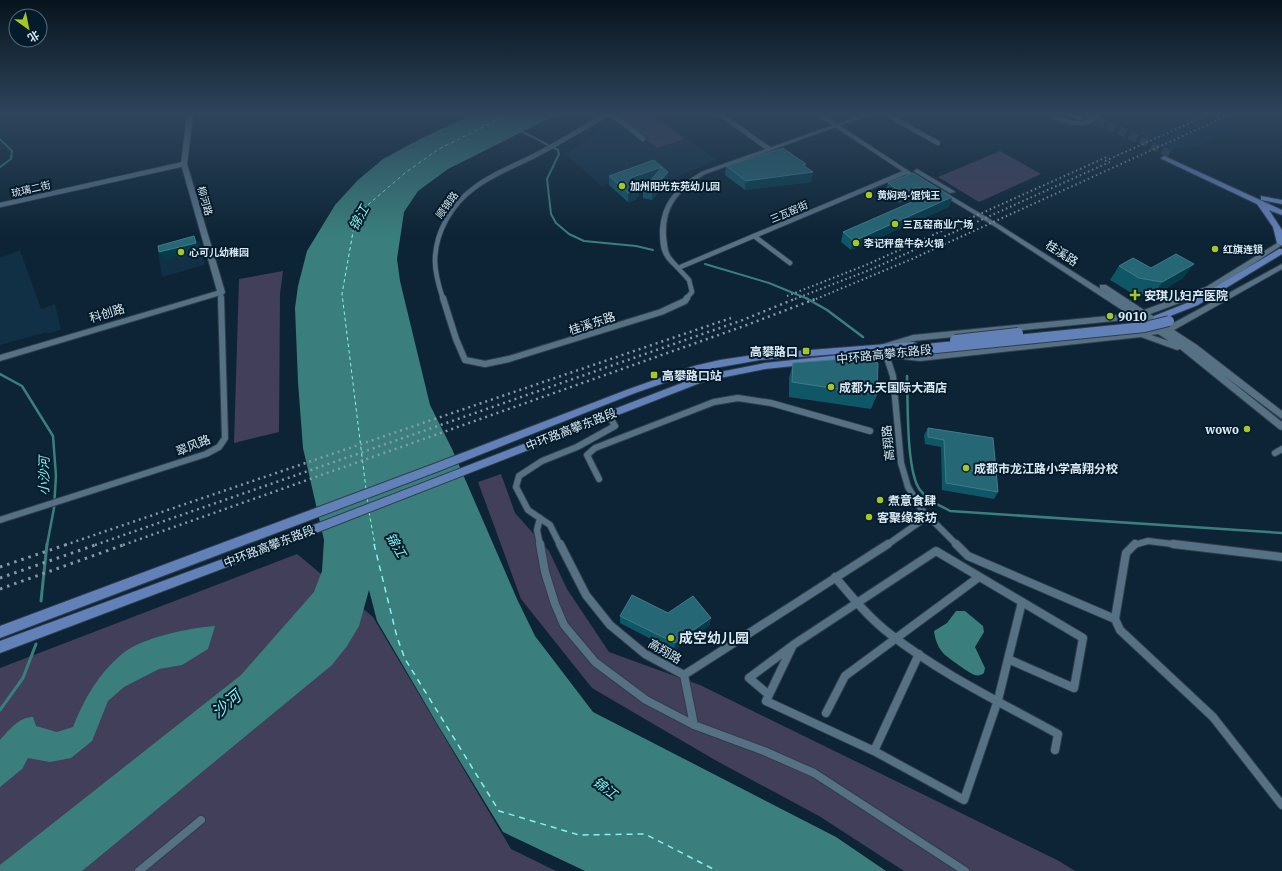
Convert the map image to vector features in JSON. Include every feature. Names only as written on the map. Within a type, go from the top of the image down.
[{"type":"main road","name":"柳河路","points":[[185,155],[184,164],[221,292]]},
{"type":"main road","name":"桂溪路","points":[[881,155],[906,172],[996,225],[1141,315],[1169,325],[1192,349],[1282,427]]},
{"type":"main road","name":"桂溪路","points":[[889,155],[1002,222],[1141,315],[1160,331],[1192,349],[1282,416]]},
{"type":"main road","points":[[1172,155],[1264,198],[1282,204]]},
{"type":"main road","points":[[1164,158],[1282,213]]},
{"type":"main road","points":[[884,351],[913,338],[1141,315],[1209,289],[1282,246],[1279,231],[1266,210],[1250,198]]},
{"type":"main road","name":"中环路高攀东路段","points":[[923,347],[984,336],[1128,325],[1157,318],[1194,302],[1282,246]]},
{"type":"main road","name":"中环路高攀东路段","points":[[0,647],[281,542],[703,378],[725,372],[765,366],[884,351],[1169,325],[1282,258]]},
{"type":"main road","points":[[884,351],[920,358],[1140,335],[1160,331],[1169,325],[1183,322],[1282,266]]},
{"type":"main road","name":"科创路","points":[[0,358],[221,292]]},
{"type":"main road","points":[[1183,322],[1186,336],[1192,349]]},
{"type":"main road","points":[[1140,335],[1192,349]]},
{"type":"main road","name":"中环路高攀东路段","points":[[0,632],[277,528],[632,391],[697,368],[760,357],[884,351]]},
{"type":"street","name":"顺锦路","points":[[465,360],[456,343],[439,286],[435,259],[440,232],[446,219],[460,200],[475,187],[537,155]]},
{"type":"street","points":[[678,268],[666,254],[663,237],[663,222],[667,204],[681,188],[703,173],[753,155]]},
{"type":"street","name":"琉璃二街","points":[[0,205],[184,164]]},
{"type":"street","name":"三瓦窑街","points":[[678,268],[906,172]]},
{"type":"street","points":[[754,236],[790,263]]},
{"type":"street","name":"桂溪东路","points":[[465,360],[485,364],[510,359],[661,312],[685,301],[692,292],[689,280],[678,268]]},
{"type":"street","name":"翠风路","points":[[0,520],[206,454],[219,447],[225,438],[221,292]]},
{"type":"street","name":"高翔路","points":[[608,414],[615,426],[610,430],[577,447],[542,462],[519,476],[516,486],[528,510],[550,525],[586,595],[610,625],[646,654],[684,675],[921,521],[921,510],[908,487],[901,463],[893,376],[884,351]]},
{"type":"street","points":[[599,479],[587,455],[595,448],[714,402],[738,398],[771,404],[870,431]]},
{"type":"street","points":[[1275,453],[1282,449]]},
{"type":"street","points":[[921,510],[968,556],[1115,619]]},
{"type":"street","points":[[540,518],[538,530],[545,572],[555,604],[564,625],[595,662],[646,700],[694,726],[764,750],[814,773],[964,871]]},
{"type":"street","points":[[1282,557],[1148,541],[1135,544],[1126,553],[1115,619],[1120,630],[1213,717],[1282,805]]},
{"type":"street","points":[[769,695],[749,678],[793,645],[936,551],[1082,638],[1074,688],[1008,659]]},
{"type":"street","points":[[835,577],[858,603],[897,639],[919,654],[1058,734],[1055,750]]},
{"type":"street","points":[[826,713],[845,676],[979,577]]},
{"type":"street","points":[[793,645],[766,701],[874,752],[964,800],[998,700],[1022,602]]},
{"type":"street","points":[[874,752],[919,654]]},
{"type":"street","points":[[684,675],[694,726]]},
{"type":"street","points":[[139,871],[201,820]]},
{"type":"shaded area","points":[[566,155],[709,155],[716,160],[673,179],[653,167],[602,186]]},
{"type":"shaded area","points":[[991,155],[1007,155],[1041,174],[979,202],[938,177]]},
{"type":"shaded area","points":[[200,241],[205,265],[162,277],[158,253]]},
{"type":"shaded area","points":[[20,250],[41,309],[55,304],[61,330],[47,334],[47,332],[0,345],[0,258]]},
{"type":"shaded area","points":[[283,271],[280,294],[279,432],[234,443],[239,279]]},
{"type":"shaded area","points":[[501,474],[515,513],[549,551],[567,589],[609,652],[700,685],[1059,861],[1075,871],[904,871],[819,816],[715,760],[592,688],[521,599],[478,482]]},
{"type":"shaded area","points":[[297,554],[373,617],[511,849],[556,871],[0,871],[0,668]]},
{"type":"water","points":[[391,155],[477,155],[448,169],[418,191],[404,212],[397,259],[400,281],[430,405],[452,449],[517,599],[535,636],[593,712],[836,837],[886,871],[585,871],[503,832],[377,621],[369,590],[359,626],[347,646],[332,665],[82,871],[0,871],[0,865],[241,675],[314,592],[322,571],[324,540],[303,448],[298,382],[295,308],[298,286],[307,251],[335,205],[358,180],[383,159]]},
{"type":"water","points":[[956,611],[965,611],[983,626],[984,632],[975,647],[985,668],[984,673],[981,675],[973,674],[954,662],[944,654],[937,643],[934,631],[947,623]]},
{"type":"water","points":[[215,626],[208,649],[182,665],[159,669],[124,687],[108,701],[92,741],[71,758],[50,762],[28,758],[22,769],[0,787],[0,740],[19,721],[28,717],[33,717],[36,726],[57,732],[73,727],[82,706],[99,678],[122,654],[141,643],[167,634]]},
{"type":"building","points":[[762,155],[793,155],[806,164],[803,165],[813,172],[746,181],[726,166]]},
{"type":"building","points":[[654,160],[662,167],[630,178],[639,185],[635,190],[628,193],[609,176]]},
{"type":"building","points":[[662,167],[668,172],[652,191],[643,189]]},
{"type":"building","points":[[913,173],[952,197],[854,241],[843,232],[930,194],[918,187],[903,193],[888,183]]},
{"type":"building","points":[[194,236],[196,243],[159,252],[158,246]]},
{"type":"building","points":[[1176,254],[1194,264],[1162,282],[1139,278],[1119,266],[1133,258],[1151,268]]},
{"type":"building","points":[[857,358],[878,363],[877,395],[792,382],[793,363]]},
{"type":"building","name":"成都市龙江路小学高翔分校","points":[[928,428],[993,438],[998,492],[946,483],[944,440],[928,437]]},
{"type":"building","name":"成空幼儿园","points":[[632,595],[668,613],[693,596],[711,618],[675,643],[620,616]]},
{"type":"waterway","name":"小沙河","points":[[0,167],[11,159],[12,155]]},
{"type":"waterway","points":[[559,155],[547,179],[551,214],[556,223],[569,234],[584,241],[636,246],[653,250]]},
{"type":"waterway","points":[[705,264],[769,283],[807,299]]},
{"type":"waterway","points":[[807,299],[827,310],[863,337]]},
{"type":"waterway","name":"小沙河","points":[[0,374],[22,386],[53,436],[56,476],[54,508],[47,545]]},
{"type":"waterway","points":[[907,376],[910,453],[915,481],[920,490],[927,497],[950,511],[1282,533]]},
{"type":"waterway","name":"小沙河","points":[[41,601],[47,544]]},
{"type":"waterway","points":[[0,710],[23,678],[36,644]]},
{"type":"ferry route","points":[[366,489],[342,294],[356,215],[405,173],[431,155]]},
{"type":"ferry route","points":[[367,498],[368,505]]},
{"type":"ferry route","points":[[369,512],[375,545]]},
{"type":"ferry route","points":[[374,544],[397,637],[405,659],[499,811],[579,835],[645,834],[717,871]]},
{"type":"railway","points":[[1105,161],[1119,155]]},
{"type":"railway","points":[[816,299],[912,259],[1142,155]]},
{"type":"railway","points":[[787,296],[866,265],[1109,156]]},
{"type":"railway","points":[[795,299],[872,269],[1112,161]]},
{"type":"railway","points":[[95,545],[740,321],[797,298]]},
{"type":"railway","points":[[123,545],[744,326],[818,298]]},
{"type":"railway","points":[[65,545],[731,318]]},
{"type":"railway","points":[[0,567],[68,544]]},
{"type":"railway","points":[[0,578],[98,544]]},
{"type":"railway","points":[[0,589],[126,544]]},
{"type":"place","name":"加州阳光东苑幼儿园","points":[[622,186]]},
{"type":"place","name":"黄焖鸡·馄饨王","points":[[869,195]]},
{"type":"place","name":"三瓦窑商业广场","points":[[895,224]]},
{"type":"place","name":"李记秤盘牛杂火锅","points":[[856,243]]},
{"type":"place","name":"红旗连锁","points":[[1215,249]]},
{"type":"place","name":"心可儿幼稚园","points":[[181,252]]},
{"type":"place","name":"安琪儿妇产医院","points":[[1135,295]]},
{"type":"place","name":"9010","points":[[1110,316]]},
{"type":"place","name":"高攀路口","points":[[806,351]]},
{"type":"place","name":"高攀路口站","points":[[654,375]]},
{"type":"place","name":"成都九天国际大酒店","points":[[831,387]]},
{"type":"place","name":"wowo","points":[[1247,429]]},
{"type":"place","name":"成都市龙江路小学高翔分校","points":[[966,468]]},
{"type":"place","name":"煮意食肆","points":[[880,500]]},
{"type":"place","name":"客聚缘茶坊","points":[[869,517]]},
{"type":"place","name":"成空幼儿园","points":[[671,638]]},
{"type":"water label","name":"锦江","points":[[359,218]]},
{"type":"water label","name":"锦江","points":[[396,545]]},
{"type":"water label","name":"沙河","points":[[226,704]]},
{"type":"water label","name":"锦江","points":[[605,788]]}]
